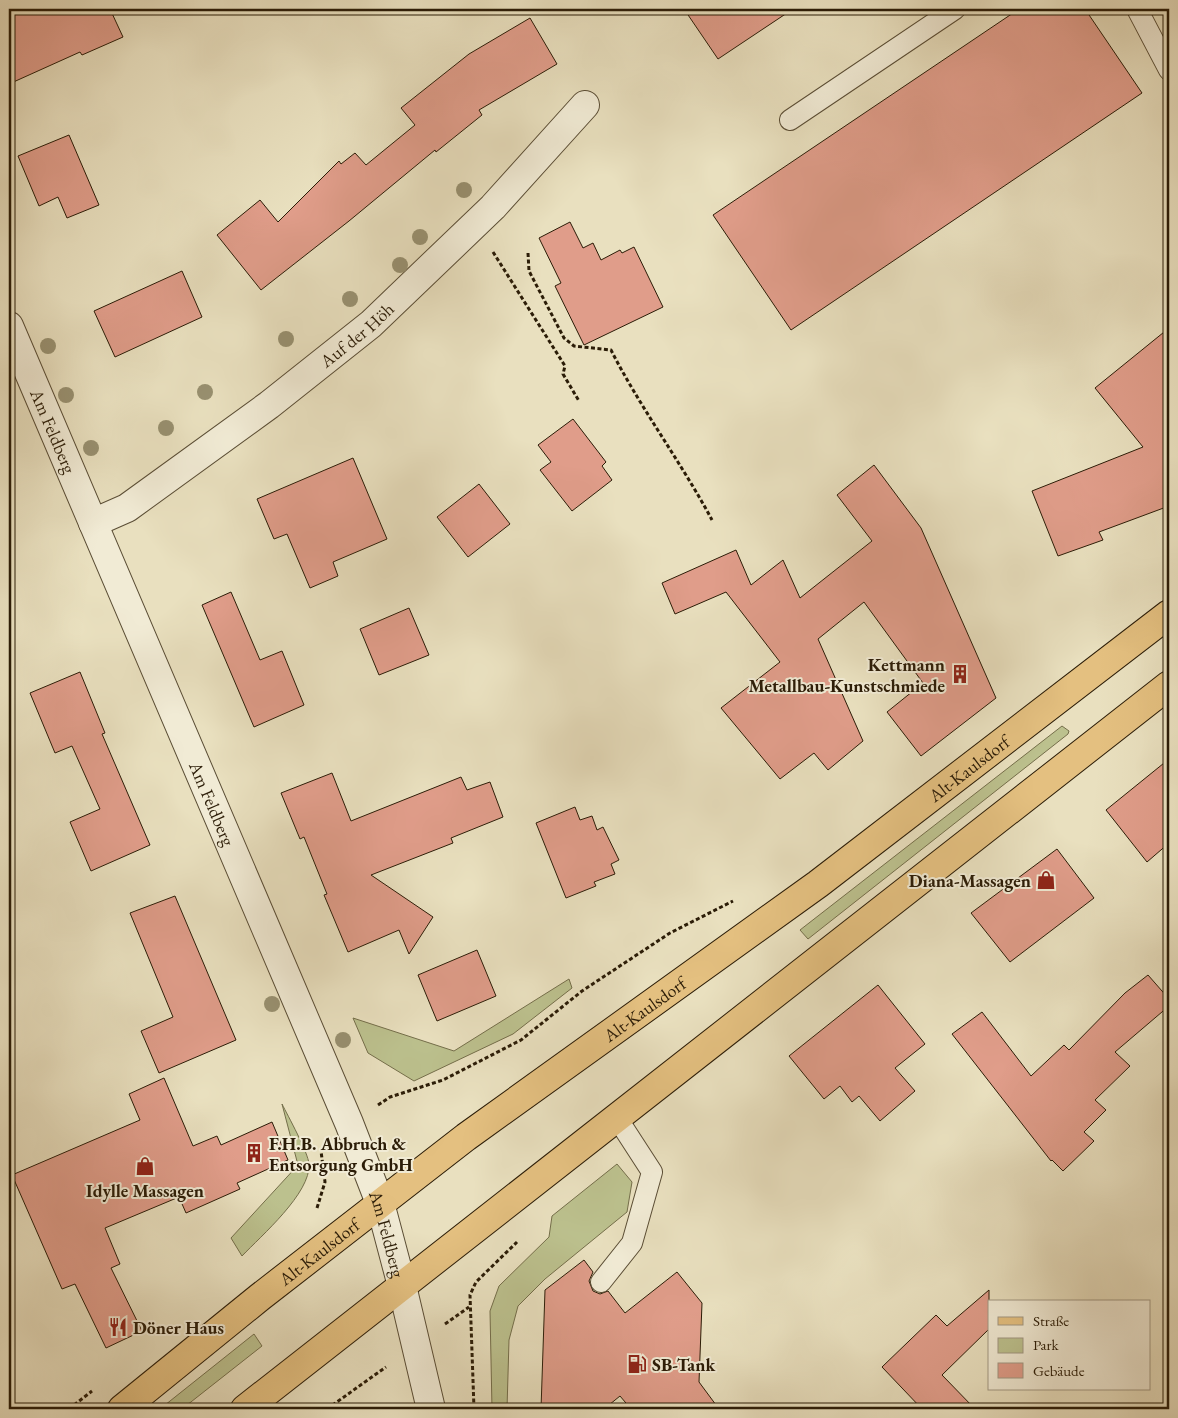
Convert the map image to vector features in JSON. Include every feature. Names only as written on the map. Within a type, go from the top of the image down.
[{"type":"main road","name":"Alt-Kaulsdorf","points":[[122,1409],[380,1203],[466,1137],[818,884],[1169,614]]},
{"type":"main road","points":[[245,1409],[1169,685]]},
{"type":"street","name":"Auf der Höh","points":[[93,523],[127,508],[328,359],[371,324],[476,224],[585,105]]},
{"type":"street","name":"Am Feldberg","points":[[9,326],[349,1123],[380,1203],[402,1286],[430,1409]]},
{"type":"lane","points":[[790,120],[955,9]]},
{"type":"lane","points":[[1137,9],[1169,70]]},
{"type":"lane","points":[[601,1282],[632,1243],[652,1172],[617,1118]]},
{"type":"path","points":[[476,224],[565,366],[563,374],[579,401]]},
{"type":"path","points":[[528,253],[529,272],[564,338],[574,346],[611,350],[629,385],[695,489],[712,520]]},
{"type":"path","points":[[316,1211],[325,1182],[320,1146],[349,1123],[390,1097],[443,1080],[521,1040],[582,991],[662,938],[737,898]]},
{"type":"path","points":[[474,1409],[470,1295],[476,1282],[520,1240]]},
{"type":"green space","points":[[1062,726],[1069,731],[1068,734],[808,939],[800,930]]},
{"type":"green space","points":[[569,979],[572,988],[513,1034],[414,1081],[368,1053],[353,1018],[454,1051]]},
{"type":"green space","points":[[282,1104],[308,1158],[307,1175],[294,1201],[242,1256],[231,1238],[298,1165]]},
{"type":"green space","points":[[617,1164],[632,1182],[627,1212],[545,1279],[518,1306],[509,1340],[507,1409],[492,1409],[490,1311],[499,1286],[549,1237],[552,1216]]},
{"type":"green space","points":[[254,1334],[262,1346],[182,1409],[160,1409]]},
{"type":"building","points":[[9,9],[110,9],[123,37],[82,55],[80,52],[9,84]]},
{"type":"building","points":[[684,9],[793,9],[718,59]]},
{"type":"building","points":[[1019,9],[1085,9],[1142,93],[791,330],[713,215]]},
{"type":"building","points":[[530,18],[557,64],[479,110],[482,115],[436,152],[435,150],[261,290],[217,235],[260,200],[278,222],[339,161],[341,164],[355,153],[366,165],[415,125],[401,108],[469,54]]},
{"type":"building","points":[[69,135],[99,205],[67,218],[58,197],[39,206],[18,156]]},
{"type":"building","points":[[570,222],[583,248],[593,243],[601,260],[620,250],[622,253],[634,247],[663,307],[584,345],[555,286],[561,283],[539,238]]},
{"type":"building","points":[[182,271],[202,317],[115,357],[94,311]]},
{"type":"building","points":[[1169,328],[1169,506],[1099,532],[1103,540],[1058,556],[1032,491],[1143,447],[1095,388]]},
{"type":"building","points":[[573,419],[606,462],[602,466],[612,480],[572,511],[540,470],[551,462],[538,445]]},
{"type":"building","points":[[353,458],[387,539],[333,562],[338,576],[310,588],[287,534],[274,539],[257,499]]},
{"type":"building","points":[[874,465],[921,528],[996,698],[921,756],[887,712],[923,683],[864,602],[818,639],[863,741],[828,770],[814,753],[780,779],[721,708],[780,662],[726,592],[675,614],[662,583],[736,550],[751,585],[783,560],[800,598],[872,541],[837,495]]},
{"type":"building","points":[[479,484],[510,524],[468,557],[437,517]]},
{"type":"building","points":[[231,592],[260,660],[282,651],[304,705],[254,727],[202,605]]},
{"type":"building","points":[[409,608],[429,655],[379,675],[360,629]]},
{"type":"building","points":[[80,672],[105,733],[102,734],[150,845],[91,871],[70,822],[100,809],[72,746],[55,753],[30,693]]},
{"type":"building","points":[[1169,759],[1169,843],[1147,862],[1106,810]]},
{"type":"building","points":[[332,773],[351,821],[461,777],[467,790],[490,782],[503,817],[451,838],[453,843],[371,875],[433,917],[409,954],[399,930],[348,952],[324,895],[327,894],[304,837],[300,839],[281,793]]},
{"type":"building","points":[[575,807],[580,820],[592,816],[597,830],[603,827],[619,860],[611,864],[615,874],[594,882],[596,886],[566,898],[536,823]]},
{"type":"building","points":[[1057,849],[1094,898],[1010,962],[971,913]]},
{"type":"building","points":[[175,896],[236,1040],[159,1073],[141,1031],[173,1017],[130,913]]},
{"type":"building","points":[[477,950],[496,996],[437,1021],[418,975]]},
{"type":"building","points":[[1148,975],[1169,999],[1169,1006],[1115,1052],[1130,1066],[1095,1100],[1106,1110],[1084,1132],[1094,1141],[1063,1171],[1051,1161],[952,1034],[982,1012],[1031,1076],[1064,1045],[1069,1050],[1125,993]]},
{"type":"building","points":[[878,985],[925,1044],[895,1068],[915,1091],[880,1121],[859,1096],[852,1102],[840,1086],[824,1099],[789,1056]]},
{"type":"building","points":[[164,1078],[193,1146],[217,1136],[221,1145],[272,1122],[288,1160],[237,1183],[240,1189],[186,1213],[179,1197],[105,1228],[120,1264],[111,1268],[142,1331],[106,1348],[75,1284],[62,1289],[12,1175],[140,1120],[129,1094]]},
{"type":"building","points":[[584,1260],[593,1272],[589,1281],[593,1291],[600,1294],[608,1291],[625,1313],[677,1272],[702,1303],[699,1382],[719,1409],[631,1409],[620,1396],[604,1409],[541,1409],[545,1290]]},
{"type":"building","points":[[989,1290],[988,1330],[942,1375],[975,1409],[922,1409],[882,1367],[936,1315],[947,1326]]},
{"type":"place","name":"Kettmann Metallbau-Kunstschmiede","points":[[960,674]]},
{"type":"place","name":"Diana-Massagen","points":[[1046,880]]},
{"type":"place","name":"F.H.B. Abbruch & Entsorgung GmbH","points":[[254,1153]]},
{"type":"place","name":"Idylle Massagen","points":[[145,1166]]},
{"type":"place","name":"Döner Haus","points":[[118,1327]]},
{"type":"place","name":"SB-Tank","points":[[637,1364]]}]
